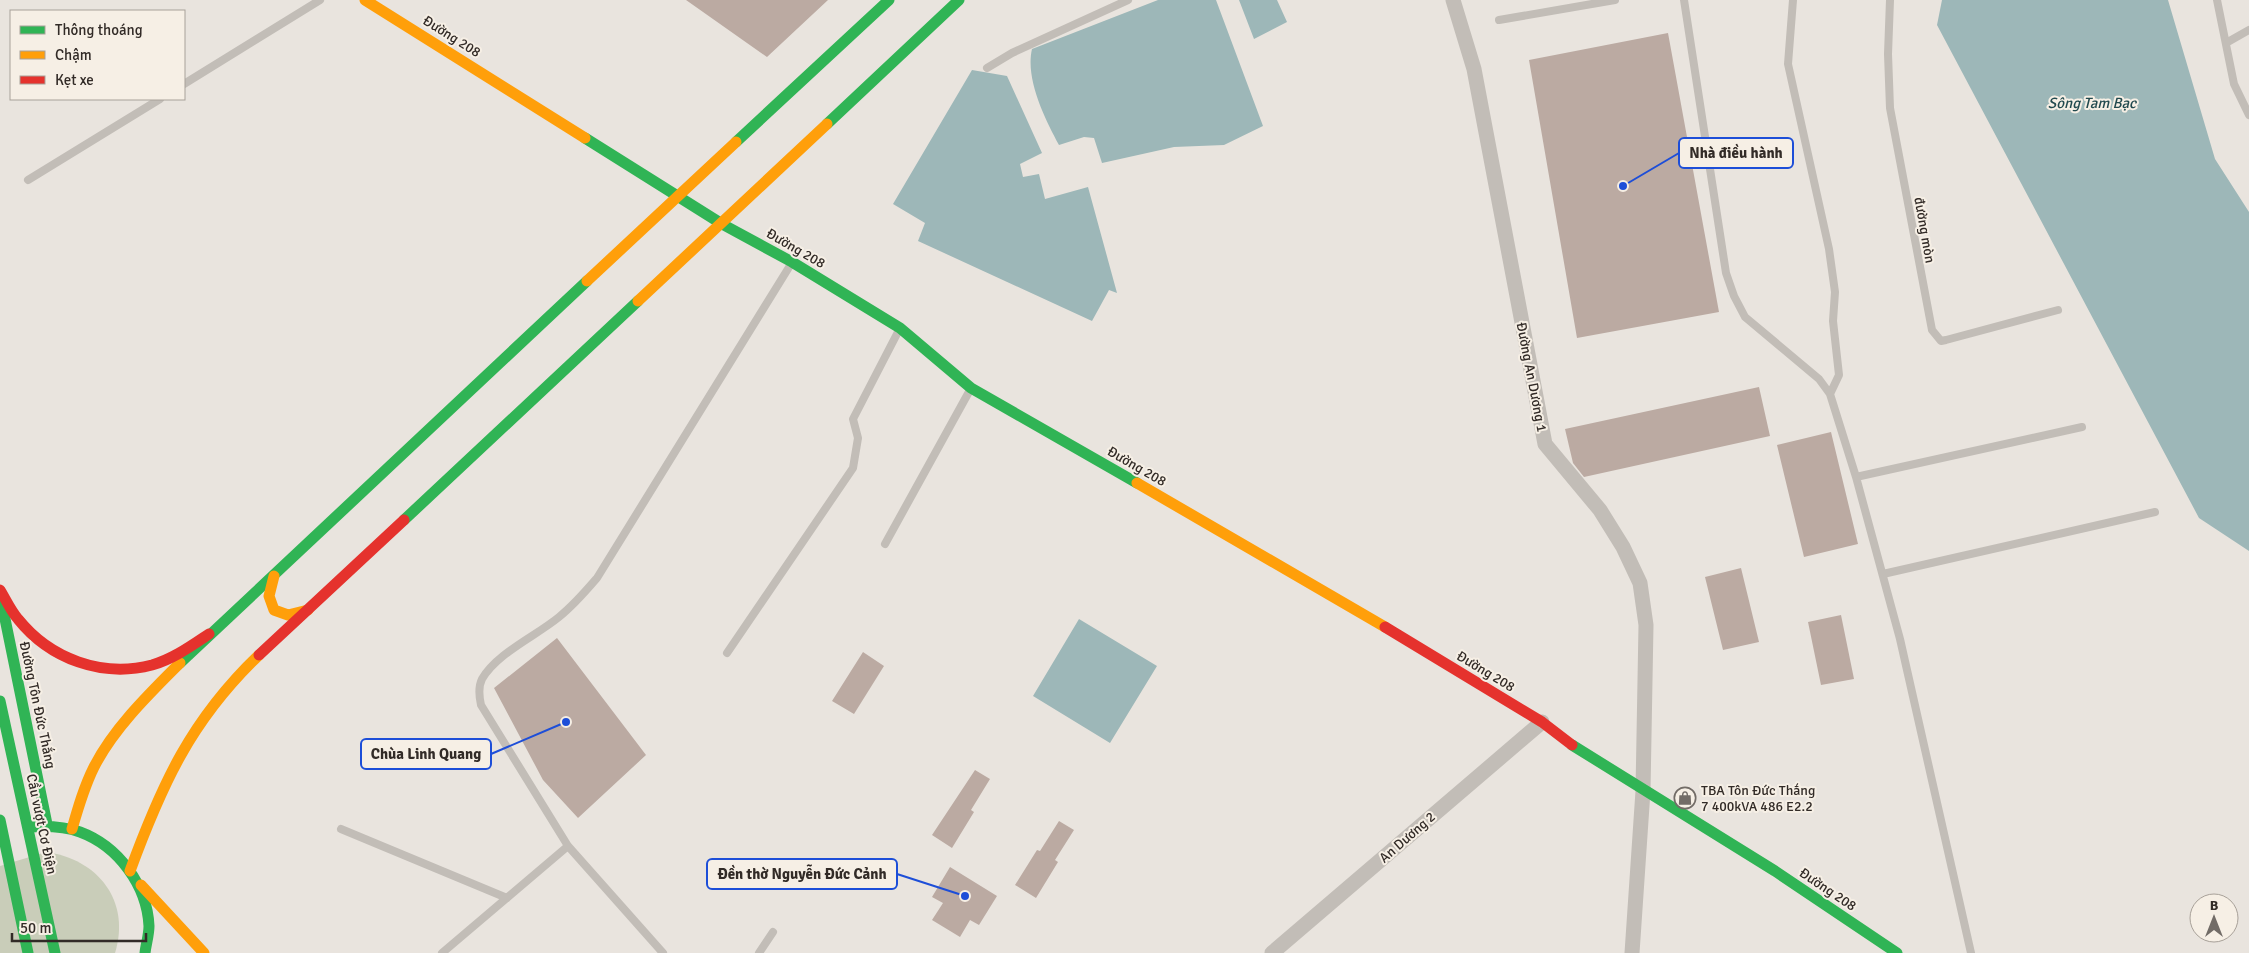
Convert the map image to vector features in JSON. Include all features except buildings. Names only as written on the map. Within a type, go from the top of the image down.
[{"type":"main road","name":"Đường 208","points":[[365,0],[722,224],[792,262],[900,328],[971,388],[1359,611],[1542,722],[1587,756],[1775,871],[1897,953]]},
{"type":"main road","points":[[72,829],[86,782],[98,759],[150,695],[209,634],[274,576],[678,195],[889,0]]},
{"type":"main road","points":[[130,871],[174,761],[201,718],[234,679],[959,0]]},
{"type":"main road","points":[[274,576],[268,590],[268,602],[274,610],[283,615],[294,616],[308,610]]},
{"type":"main road","points":[[0,591],[17,620],[44,646],[60,656],[95,668],[130,670],[165,662],[181,655],[209,634]]},
{"type":"main road","name":"Đường Tôn Đức Thắng","points":[[0,591],[47,824]]},
{"type":"main road","name":"Cầu vượt Cơ Điện","points":[[0,701],[55,953]]},
{"type":"main road","points":[[0,820],[28,953]]},
{"type":"main road","points":[[0,835],[17,828],[47,824],[72,829],[104,844],[204,953]]},
{"type":"main road","points":[[141,885],[148,919],[146,953]]},
{"type":"street","name":"Đường An Dương 1","points":[[1453,0],[1474,69],[1545,444],[1600,510],[1623,547],[1640,583],[1646,625],[1643,791],[1632,953]]},
{"type":"street","name":"An Dương 2","points":[[1272,953],[1542,722]]},
{"type":"lane","points":[[185,83],[320,0]]},
{"type":"lane","points":[[987,68],[1012,53],[1128,0]]},
{"type":"lane","points":[[1499,20],[1588,2],[1615,0]]},
{"type":"lane","points":[[1684,0],[1726,273],[1734,296],[1746,318],[1819,379],[1830,394],[1856,477],[1900,639],[1971,953]]},
{"type":"lane","points":[[1794,0],[1788,64],[1829,249],[1835,292],[1833,321],[1840,375],[1830,394]]},
{"type":"lane","name":"đường mòn","points":[[1890,0],[1888,54],[1890,108],[1932,330],[1941,341],[2058,310]]},
{"type":"lane","points":[[2217,0],[2234,84],[2249,115]]},
{"type":"lane","points":[[2226,43],[2249,30]]},
{"type":"lane","points":[[28,180],[158,100]]},
{"type":"lane","points":[[663,953],[568,846],[481,705],[479,687],[493,664],[566,611],[597,578],[792,262]]},
{"type":"lane","points":[[727,653],[853,468],[858,438],[853,419],[900,328]]},
{"type":"lane","points":[[885,544],[971,388]]},
{"type":"lane","points":[[1856,477],[2082,427]]},
{"type":"lane","points":[[1883,574],[2155,512]]},
{"type":"lane","points":[[342,829],[507,898]]},
{"type":"lane","points":[[442,953],[568,846]]},
{"type":"lane","points":[[759,953],[773,932]]},
{"type":"green space","points":[[46,852],[65,856],[81,863],[95,873],[106,886],[114,900],[118,916],[119,934],[115,953],[0,953],[0,866]]},
{"type":"water","points":[[1158,0],[1216,0],[1263,126],[1224,145],[1174,147],[1102,163],[1094,138],[1084,137],[1059,145],[1042,111],[1034,86],[1031,73],[1032,49]]},
{"type":"water","points":[[1239,0],[1277,0],[1287,22],[1254,39]]},
{"type":"water","name":"Sông Tam Bạc","points":[[1942,0],[2168,0],[2215,159],[2249,212],[2249,551],[2199,518],[1937,25]]},
{"type":"water","points":[[972,70],[1007,76],[1042,153],[1020,164],[1023,177],[1039,174],[1045,199],[1088,187],[1117,293],[1109,290],[1092,321],[918,241],[925,223],[893,204]]},
{"type":"water","points":[[1079,619],[1157,666],[1110,743],[1033,696]]},
{"type":"traffic: fast","points":[[736,142],[889,0]]},
{"type":"traffic: fast","points":[[827,124],[959,0]]},
{"type":"traffic: fast","points":[[585,138],[722,224],[792,262],[900,328],[971,388],[1137,483]]},
{"type":"traffic: fast","points":[[180,663],[587,281]]},
{"type":"traffic: fast","points":[[404,520],[638,301]]},
{"type":"traffic: fast","points":[[2,604],[47,824]]},
{"type":"traffic: fast","points":[[0,701],[55,953]]},
{"type":"traffic: fast","points":[[1572,745],[1775,871],[1897,953]]},
{"type":"traffic: fast","points":[[0,820],[28,953]]},
{"type":"traffic: fast","points":[[30,827],[55,827],[80,832],[94,838],[118,857],[128,869],[143,896],[149,926],[145,953]]},
{"type":"traffic: slow","points":[[365,0],[585,138]]},
{"type":"traffic: slow","points":[[638,301],[827,124]]},
{"type":"traffic: slow","points":[[587,281],[736,142]]},
{"type":"traffic: slow","points":[[1137,483],[1385,627]]},
{"type":"traffic: slow","points":[[274,576],[269,596],[274,610],[288,615],[308,610]]},
{"type":"traffic: slow","points":[[130,871],[154,810],[181,755],[215,704],[235,679],[259,655]]},
{"type":"traffic: slow","points":[[72,829],[87,782],[102,753],[133,712],[180,663]]},
{"type":"traffic: slow","points":[[141,885],[204,953]]},
{"type":"traffic: jam","points":[[259,655],[404,520]]},
{"type":"traffic: jam","points":[[0,590],[18,619],[45,645],[61,655],[96,667],[114,669],[152,665],[175,656],[209,634]]},
{"type":"traffic: jam","points":[[1385,627],[1542,722],[1572,745]]},
{"type":"place","name":"Nhà điều hành","points":[[1623,186]]},
{"type":"place","name":"Chùa Linh Quang","points":[[566,722]]},
{"type":"place","name":"TBA Tôn Đức Thắng 7 400kVA 486 E2.2","points":[[1685,798]]},
{"type":"place","name":"Đền thờ Nguyễn Đức Cảnh","points":[[965,896]]}]
